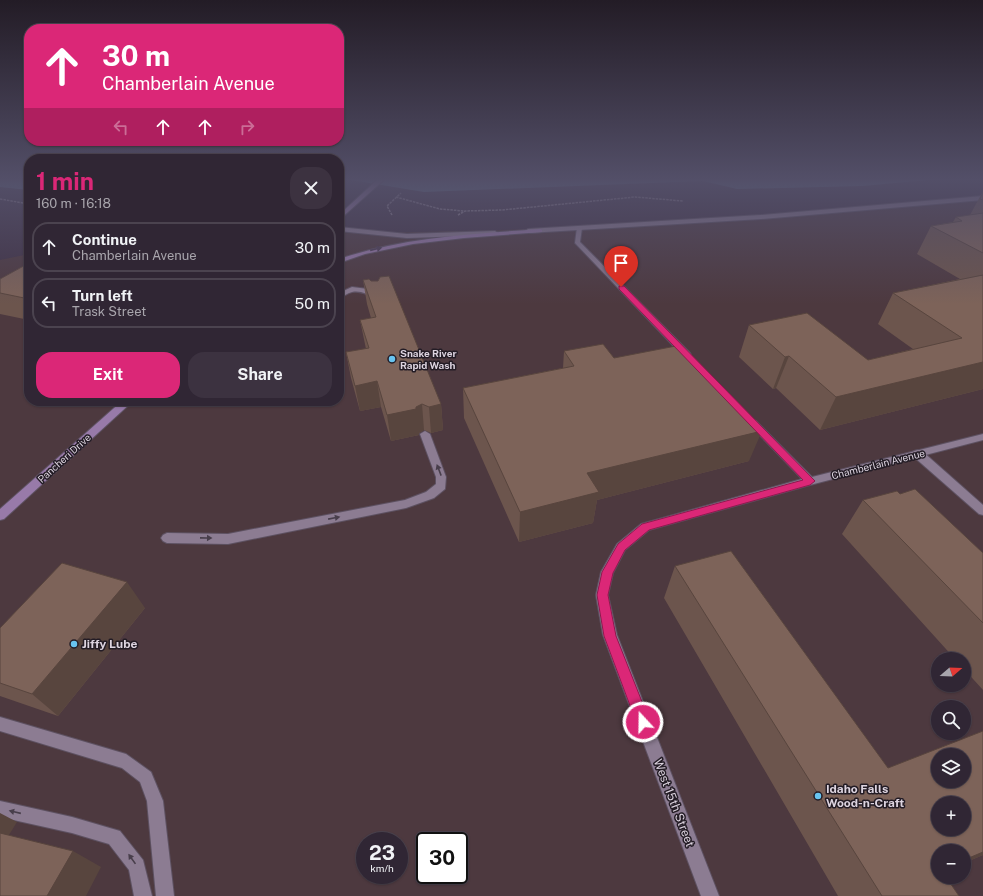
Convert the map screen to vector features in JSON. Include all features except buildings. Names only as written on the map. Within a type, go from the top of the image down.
[{"type":"main road","points":[[344,259],[358,254],[403,244],[540,230]]},
{"type":"main road","name":"Pancheri Drive","points":[[0,516],[122,406]]},
{"type":"street","points":[[344,230],[413,236],[714,220]]},
{"type":"street","points":[[579,228],[577,242],[693,361]]},
{"type":"street","points":[[344,293],[349,290],[366,289],[375,294],[378,302]]},
{"type":"street","points":[[749,418],[810,481]]},
{"type":"street","points":[[166,538],[228,539],[406,504],[430,495],[441,486],[441,477],[424,434]]},
{"type":"street","name":"Chamberlain Avenue","points":[[607,572],[621,547],[646,527],[810,481],[983,437]]},
{"type":"street","points":[[918,454],[983,510]]},
{"type":"street","name":"West 15th Street","points":[[607,572],[602,595],[610,636],[710,896]]},
{"type":"street","points":[[0,724],[126,762],[146,777],[155,801],[165,896]]},
{"type":"street","points":[[0,809],[72,825],[114,837],[137,866],[143,896]]},
{"type":"shaded area","points":[[714,220],[983,220],[983,896],[0,896],[0,260],[24,255],[24,406],[344,406],[344,230],[373,233],[579,228]]},
{"type":"place","name":"Snake River Rapid Wash","points":[[392,359]]},
{"type":"place","name":"Jiffy Lube","points":[[74,644]]},
{"type":"place","name":"Idaho Falls Wood-n-Craft","points":[[818,796]]},
{"type":"route","points":[[621,287],[810,481],[646,527],[621,547],[607,572],[602,595],[610,636],[643,722]]}]
